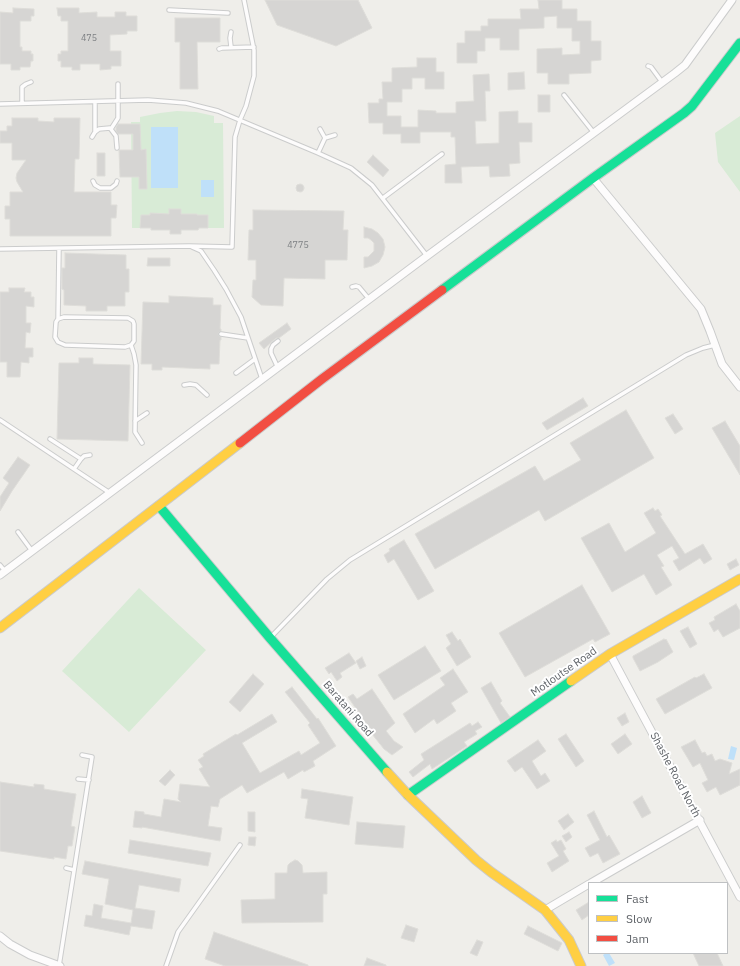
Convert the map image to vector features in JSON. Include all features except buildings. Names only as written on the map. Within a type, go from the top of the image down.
[{"type":"street","points":[[2,570],[32,551],[685,65],[732,0]]},
{"type":"street","points":[[0,628],[322,379],[593,178],[684,113],[692,106],[740,43]]},
{"type":"street","points":[[593,178],[701,308],[722,364],[740,387]]},
{"type":"street","name":"Baratani Road","points":[[159,506],[270,638],[408,795],[476,860],[545,910],[569,940],[581,966]]},
{"type":"street","name":"Motloutse Road","points":[[408,795],[610,654],[697,603],[740,580]]},
{"type":"street","name":"Shashe Road North","points":[[610,654],[740,897]]},
{"type":"street","points":[[593,882],[700,820]]},
{"type":"street","points":[[545,910],[588,885]]},
{"type":"street","points":[[0,936],[10,944],[30,955],[59,966]]},
{"type":"lane","points":[[0,249],[190,246],[232,247],[235,137],[246,106],[254,76],[254,47],[244,0]]},
{"type":"lane","points":[[169,10],[228,13]]},
{"type":"lane","points":[[230,32],[231,48]]},
{"type":"lane","points":[[219,49],[254,47]]},
{"type":"lane","points":[[648,66],[651,67],[662,82]]},
{"type":"lane","points":[[22,102],[22,88],[31,82]]},
{"type":"lane","points":[[111,129],[118,118],[118,84]]},
{"type":"lane","points":[[564,96],[594,133]]},
{"type":"lane","points":[[0,104],[22,102],[148,100],[186,102],[218,111],[351,168],[372,185],[427,256]]},
{"type":"lane","points":[[92,137],[95,131],[95,102]]},
{"type":"lane","points":[[580,116],[585,112]]},
{"type":"lane","points":[[95,131],[100,128],[110,128],[116,136],[117,148]]},
{"type":"lane","points":[[320,129],[325,138]]},
{"type":"lane","points":[[318,153],[325,138],[335,135]]},
{"type":"lane","points":[[383,198],[405,184],[422,168],[442,154]]},
{"type":"lane","points":[[422,168],[425,172]]},
{"type":"lane","points":[[93,181],[95,186],[100,188],[111,188],[117,181]]},
{"type":"lane","points":[[190,246],[201,251],[226,289],[241,317],[262,379]]},
{"type":"lane","points":[[59,248],[58,318],[56,322],[55,337],[58,342],[65,345],[125,347],[132,345]]},
{"type":"lane","points":[[352,287],[360,287],[369,300]]},
{"type":"lane","points":[[58,318],[128,318],[133,321],[135,327],[134,341],[132,345],[136,365],[134,432],[142,443]]},
{"type":"lane","points":[[221,334],[248,338]]},
{"type":"lane","points":[[278,342],[273,345],[271,353],[278,368]]},
{"type":"lane","points":[[270,638],[327,579],[350,560],[686,355],[702,348],[715,345]]},
{"type":"lane","points":[[236,373],[255,358]]},
{"type":"lane","points":[[184,385],[196,385],[207,395]]},
{"type":"lane","points":[[135,421],[147,413]]},
{"type":"lane","points":[[0,420],[110,493]]},
{"type":"lane","points":[[50,439],[81,459]]},
{"type":"lane","points":[[74,469],[81,459],[86,455],[90,455]]},
{"type":"lane","points":[[18,532],[32,551]]},
{"type":"lane","points":[[59,966],[92,757],[82,756]]},
{"type":"lane","points":[[78,779],[89,780]]},
{"type":"lane","points":[[166,966],[178,932],[240,845]]},
{"type":"lane","points":[[66,868],[74,870]]},
{"type":"green space","points":[[177,111],[196,112],[214,116],[214,123],[223,123],[224,228],[132,228],[131,122],[140,122],[140,117]]},
{"type":"green space","points":[[740,116],[740,192],[718,162],[715,133]]},
{"type":"green space","points":[[139,588],[206,650],[129,732],[62,671]]},
{"type":"water","points":[[151,127],[178,127],[178,188],[151,188]]},
{"type":"water","points":[[201,180],[214,180],[214,197],[201,197]]},
{"type":"water","points":[[731,746],[737,748],[734,760],[728,759]]},
{"type":"water","points":[[610,954],[615,963],[609,966],[603,955]]},
{"type":"traffic: fast","points":[[442,290],[593,178],[684,113],[692,106],[740,43]]},
{"type":"traffic: fast","points":[[159,506],[270,638],[387,772]]},
{"type":"traffic: fast","points":[[408,795],[571,681]]},
{"type":"traffic: slow","points":[[0,628],[240,443]]},
{"type":"traffic: slow","points":[[571,681],[610,654],[740,579]]},
{"type":"traffic: slow","points":[[387,772],[408,795],[476,860],[545,910],[569,940],[581,966]]},
{"type":"traffic: jam","points":[[240,443],[322,379],[442,290]]}]
